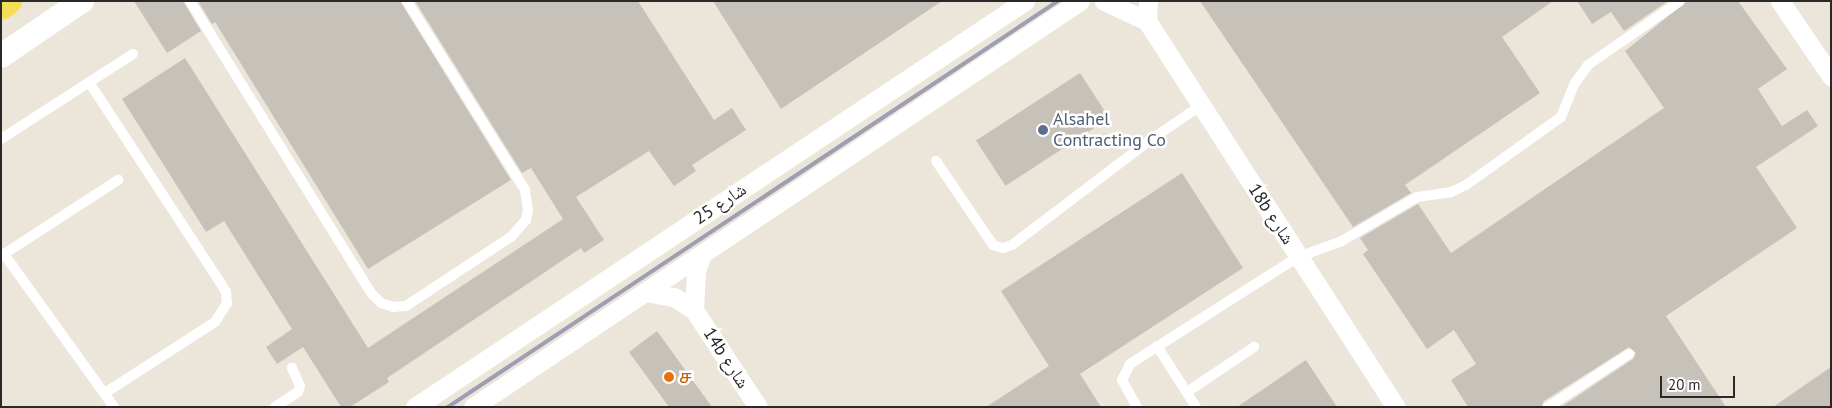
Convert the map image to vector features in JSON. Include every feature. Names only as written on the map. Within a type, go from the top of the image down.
[{"type":"main road","points":[[1,6],[8,1]]},
{"type":"street","points":[[1,56],[82,1]]},
{"type":"street","name":"شارع 25","points":[[414,407],[1025,1]]},
{"type":"street","name":"شارع 25","points":[[473,407],[1080,1]]},
{"type":"street","points":[[1104,1],[1148,21],[1148,1]]},
{"type":"street","points":[[1780,1],[1831,76]]},
{"type":"street","name":"18b شارع","points":[[1148,21],[1200,106],[1396,407]]},
{"type":"street","name":"14b شارع","points":[[694,310],[694,289],[702,254]]},
{"type":"street","name":"14b شارع","points":[[645,292],[674,297],[694,310],[758,407]]},
{"type":"lane","points":[[190,1],[372,294],[381,303],[393,307],[406,306],[512,236],[526,220],[528,210],[525,190],[407,1]]},
{"type":"lane","points":[[1137,407],[1122,380],[1124,371],[1158,346],[1298,257],[1340,242],[1417,197],[1451,192],[1466,184],[1561,116],[1575,83],[1588,64],[1680,1]]},
{"type":"lane","points":[[1,139],[133,54]]},
{"type":"lane","points":[[89,82],[220,282],[226,292],[227,303],[223,314],[215,322],[105,393]]},
{"type":"lane","points":[[936,162],[993,245],[1003,248],[1012,245],[1149,141],[1200,106]]},
{"type":"lane","points":[[114,407],[3,255],[118,180]]},
{"type":"lane","points":[[1158,346],[1196,407]]},
{"type":"lane","points":[[1187,392],[1254,347]]},
{"type":"lane","points":[[1548,407],[1629,354]]},
{"type":"lane","points":[[275,407],[298,392],[300,386],[292,368]]},
{"type":"building","points":[[134,1],[183,1],[201,31],[167,53]]},
{"type":"building","points":[[198,1],[400,1],[511,180],[368,269],[215,22],[212,24]]},
{"type":"building","points":[[415,1],[638,1],[714,120],[732,108],[746,130],[692,165],[696,171],[674,186],[649,151],[576,197],[604,240],[584,253],[581,248],[387,378],[389,382],[350,407],[341,407],[303,347],[277,364],[266,347],[292,329],[224,221],[206,232],[122,99],[185,58],[368,348],[563,219],[531,168],[522,173]]},
{"type":"building","points":[[713,1],[942,1],[781,109]]},
{"type":"building","points":[[1200,1],[1553,1],[1502,37],[1540,93],[1405,185],[1411,193],[1353,227]]},
{"type":"building","points":[[1577,1],[1668,1],[1624,31],[1611,12],[1592,24]]},
{"type":"building","points":[[1687,1],[1738,1],[1787,69],[1758,89],[1782,126],[1807,110],[1818,126],[1756,167],[1797,228],[1666,316],[1726,407],[1561,407],[1633,359],[1636,353],[1629,347],[1544,401],[1541,407],[1468,407],[1451,380],[1476,364],[1454,330],[1427,349],[1363,254],[1368,250],[1360,238],[1418,204],[1451,253],[1664,108],[1625,51]]},
{"type":"building","name":"Alsahel Contracting Co","points":[[1080,73],[1109,118],[1005,186],[976,141]]},
{"type":"building","points":[[1182,173],[1243,268],[1080,374],[1101,407],[986,407],[1049,366],[1001,291]]},
{"type":"building","name":"ச","points":[[657,331],[712,407],[669,407],[629,352]]},
{"type":"building","points":[[1306,360],[1337,407],[1237,407]]},
{"type":"building","points":[[1831,367],[1831,407],[1773,407]]},
{"type":"railway","points":[[448,407],[1058,1]]},
{"type":"place","name":"Alsahel Contracting Co","points":[[1043,130]]},
{"type":"place","name":"ச","points":[[669,377]]}]
